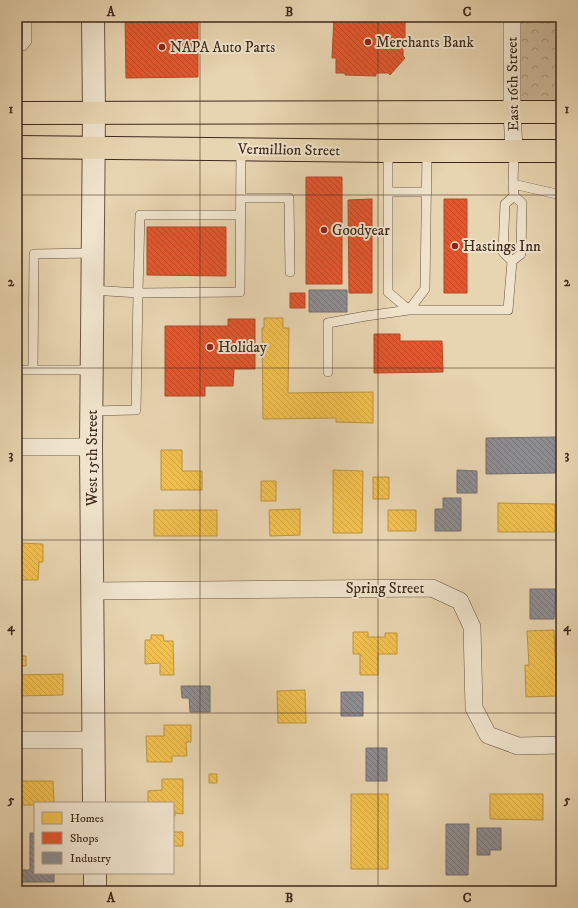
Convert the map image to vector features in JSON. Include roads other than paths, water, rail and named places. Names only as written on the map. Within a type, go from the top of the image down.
[{"type":"highway","points":[[17,113],[561,112]]},
{"type":"highway","name":"Vermillion Street","points":[[17,147],[388,151],[561,151]]},
{"type":"street","name":"West 15th Street","points":[[93,17],[94,148],[91,447],[94,802]]},
{"type":"street","name":"East 16th Street","points":[[512,17],[512,112],[514,150]]},
{"type":"street","points":[[17,447],[91,447]]},
{"type":"street","name":"Spring Street","points":[[92,591],[432,588],[460,601],[472,627],[474,708],[488,735],[518,746],[561,745]]},
{"type":"street","points":[[17,740],[94,740]]},
{"type":"street","points":[[95,874],[95,891]]},
{"type":"lane","points":[[17,46],[23,46],[27,41],[27,17]]},
{"type":"lane","points":[[92,290],[138,293],[240,292],[241,149]]},
{"type":"lane","points":[[328,372],[328,323],[409,310],[508,310],[512,262],[521,254],[522,239],[522,202],[514,196],[514,150]]},
{"type":"lane","points":[[388,151],[388,292],[409,310]]},
{"type":"lane","points":[[409,310],[425,289],[428,151]]},
{"type":"lane","points":[[513,184],[561,195]]},
{"type":"lane","points":[[388,192],[427,192]]},
{"type":"lane","points":[[512,262],[503,252],[505,204],[514,196]]},
{"type":"lane","points":[[241,198],[289,198],[290,272]]},
{"type":"lane","points":[[91,411],[136,410],[140,215],[241,215]]},
{"type":"lane","points":[[33,370],[34,254],[93,253]]},
{"type":"lane","points":[[17,370],[92,370]]},
{"type":"place","name":"Merchants Bank","points":[[368,42]]},
{"type":"place","name":"NAPA Auto Parts","points":[[162,47]]},
{"type":"place","name":"Goodyear","points":[[324,230]]},
{"type":"place","name":"Hastings Inn","points":[[455,246]]},
{"type":"place","name":"Holiday","points":[[210,347]]}]
